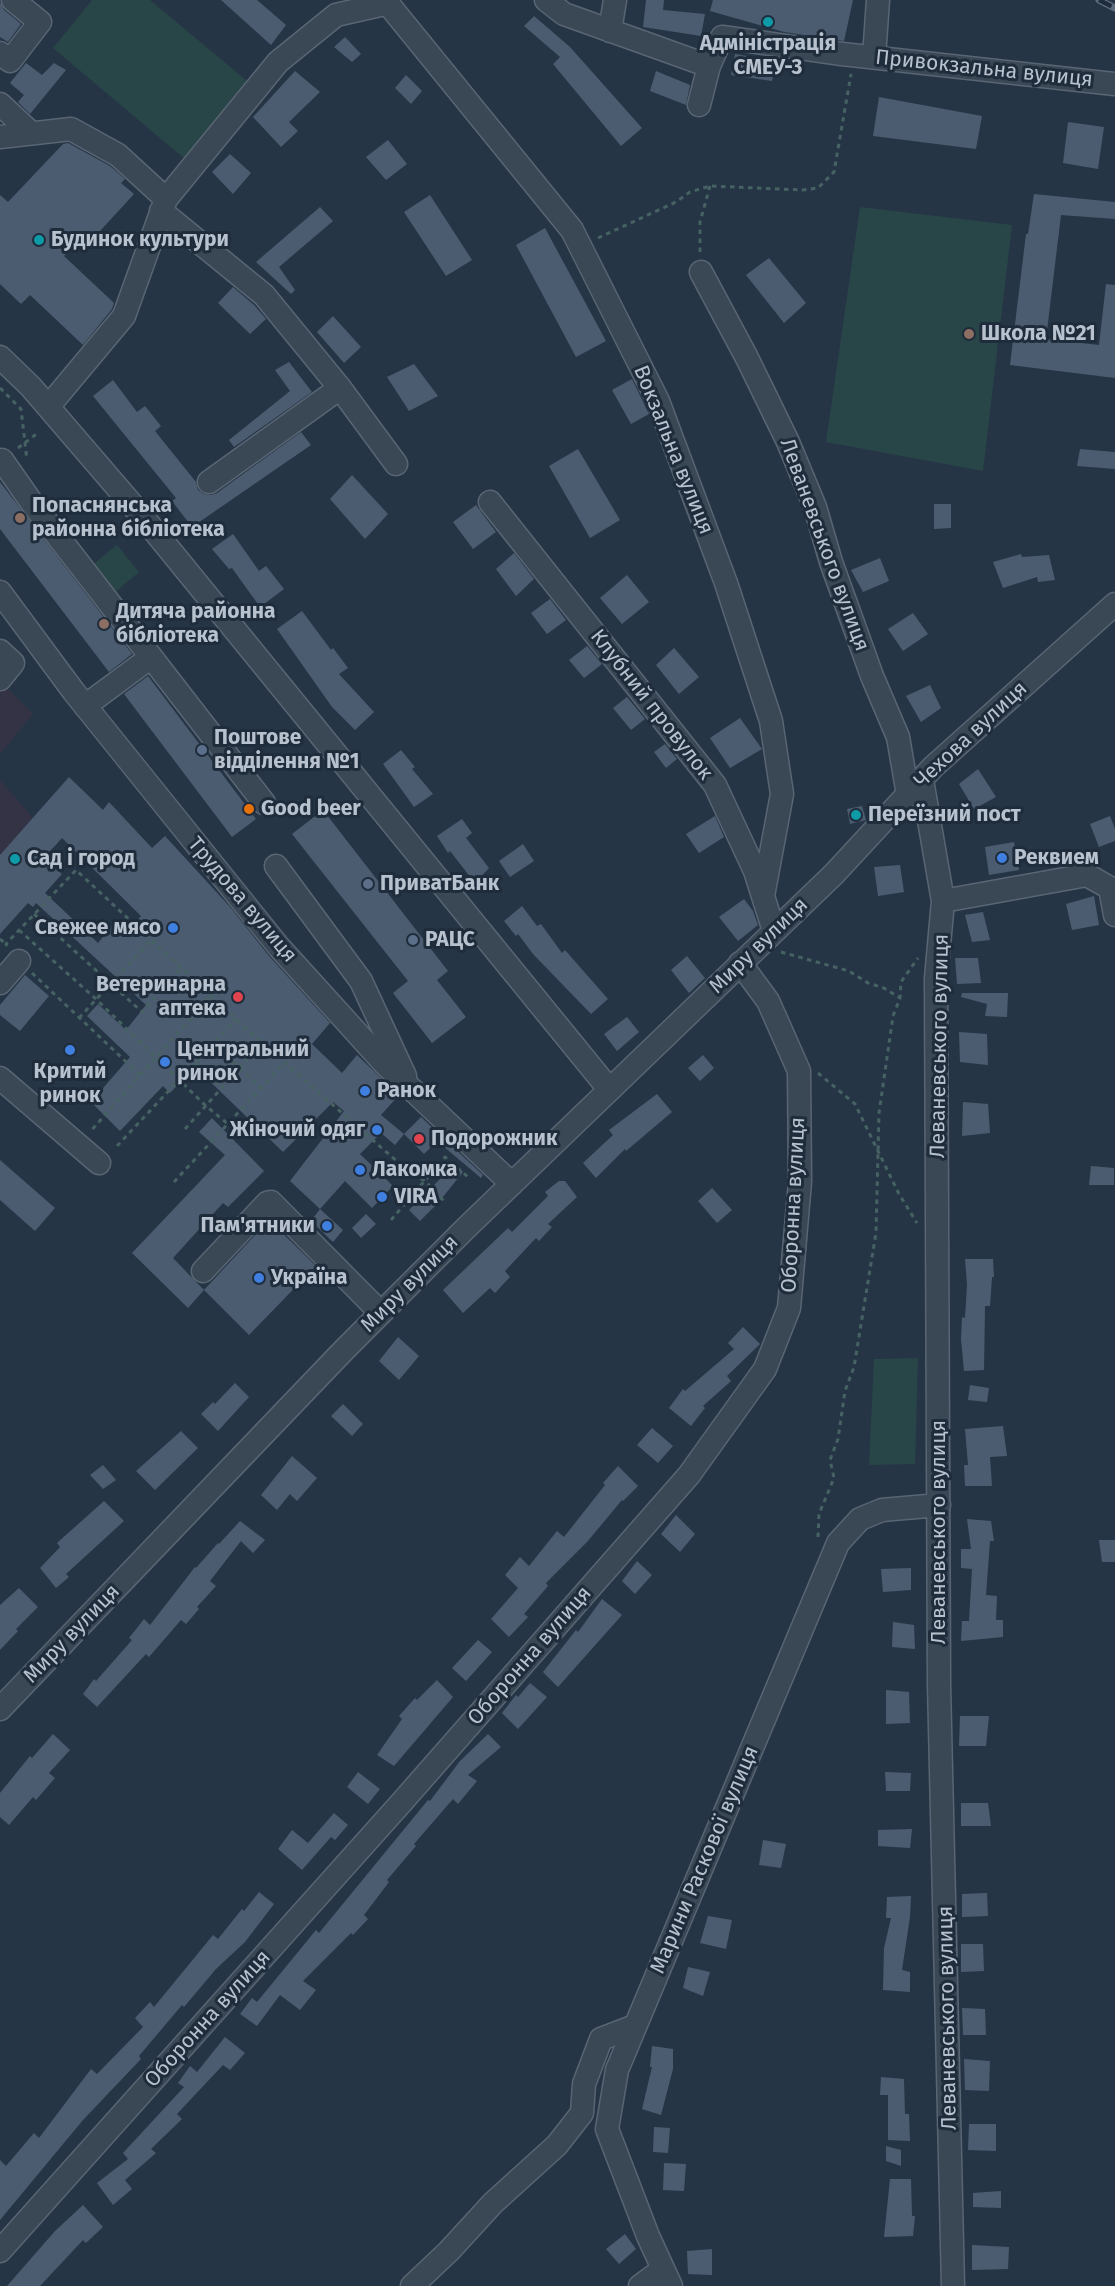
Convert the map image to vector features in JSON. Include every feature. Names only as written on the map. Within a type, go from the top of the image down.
[{"type":"street","points":[[3,64],[38,11],[13,0]]},
{"type":"street","points":[[546,0],[564,14],[710,66],[699,105]]},
{"type":"street","points":[[610,31],[615,0]]},
{"type":"street","points":[[864,56],[878,0]]},
{"type":"street","points":[[48,407],[124,316],[164,205],[278,62],[336,15],[387,2]]},
{"type":"street","name":"Вокзальна вулиця","points":[[387,2],[572,230],[658,401],[726,584],[771,721],[782,794],[763,896]]},
{"type":"street","name":"Привокзальна вулиця","points":[[710,66],[722,38],[1115,84]]},
{"type":"street","points":[[0,104],[31,133]]},
{"type":"street","points":[[0,137],[71,129],[118,155],[164,205],[264,295],[340,388],[396,464]]},
{"type":"street","name":"Леваневського вулиця","points":[[700,272],[747,358],[788,442],[815,507],[838,583],[915,787],[943,901],[936,978],[939,1684],[953,2286]]},
{"type":"street","points":[[0,357],[48,407],[147,522],[609,1089]]},
{"type":"street","points":[[209,482],[340,388]]},
{"type":"street","points":[[1,460],[264,803]]},
{"type":"street","name":"Клубний провулок","points":[[490,502],[714,785],[755,871],[777,942]]},
{"type":"street","name":"Трудова вулиця","points":[[0,592],[85,706],[279,947],[385,1064],[512,1184]]},
{"type":"street","name":"Чехова вулиця","points":[[834,874],[915,787],[1115,604]]},
{"type":"street","points":[[0,651],[13,663],[0,679]]},
{"type":"street","points":[[85,706],[151,657]]},
{"type":"street","points":[[276,866],[361,981],[411,1088]]},
{"type":"street","name":"Миру вулиця","points":[[0,1709],[381,1313],[740,963],[777,942],[834,874]]},
{"type":"street","points":[[943,901],[1088,875],[1110,888],[1115,915]]},
{"type":"street","points":[[0,983],[12,953]]},
{"type":"street","name":"Оборонна вулиця","points":[[0,2251],[401,1803],[688,1475],[765,1369],[789,1308],[800,1182],[799,1071],[768,1001],[740,963]]},
{"type":"street","points":[[0,1078],[99,1163]]},
{"type":"street","points":[[202,1271],[267,1203],[271,1202],[381,1313]]},
{"type":"street","name":"Марини Раскової вулиця","points":[[607,2129],[617,2070],[838,1543],[860,1519],[882,1510],[939,1505]]},
{"type":"street","points":[[412,2286],[450,2251],[493,2203],[557,2145],[582,2113],[584,2084],[601,2039],[635,2026]]},
{"type":"street","points":[[582,2113],[607,2129],[648,2236],[667,2278],[640,2286]]},
{"type":"path","points":[[581,248],[619,226],[676,202],[690,192],[710,186],[802,190],[818,188],[834,172],[864,56]]},
{"type":"path","points":[[700,272],[700,222],[710,186]]},
{"type":"path","points":[[0,388],[21,409],[28,463]]},
{"type":"path","points":[[1,460],[39,432]]},
{"type":"path","points":[[12,953],[19,930],[75,870],[262,1043],[408,1171],[425,1181],[445,1202]]},
{"type":"path","points":[[34,914],[142,1012],[181,968]]},
{"type":"path","points":[[19,930],[96,999],[178,1080],[228,1124]]},
{"type":"path","points":[[818,1539],[819,1514],[834,1478],[830,1460],[838,1439],[846,1391],[854,1367],[876,1233],[877,1149],[881,1090],[893,1016],[900,998],[902,982],[913,963],[940,935]]},
{"type":"path","points":[[0,939],[140,1075]]},
{"type":"path","points":[[80,1018],[151,940]]},
{"type":"path","points":[[777,942],[849,971],[900,998]]},
{"type":"path","points":[[89,1133],[211,996]]},
{"type":"path","points":[[117,1146],[236,1019]]},
{"type":"path","points":[[213,1042],[261,1088]]},
{"type":"path","points":[[185,1129],[262,1043]]},
{"type":"path","points":[[195,1062],[222,1088]]},
{"type":"path","points":[[174,1182],[285,1062]]},
{"type":"path","points":[[799,1071],[821,1074],[855,1104],[899,1194],[918,1225]]},
{"type":"path","points":[[391,1220],[445,1156],[468,1177]]},
{"type":"shaded area","points":[[0,681],[33,714],[0,754]]},
{"type":"shaded area","points":[[0,780],[33,818],[0,855]]},
{"type":"green space","points":[[92,0],[150,0],[252,85],[185,159],[53,48]]},
{"type":"green space","points":[[860,207],[1012,225],[983,471],[826,442]]},
{"type":"green space","points":[[117,545],[139,572],[114,593],[92,565]]},
{"type":"green space","points":[[918,1358],[915,1464],[869,1465],[874,1359]]},
{"type":"building","points":[[221,0],[257,0],[286,25],[271,45]]},
{"type":"building","points":[[646,0],[664,0],[663,10],[705,14],[701,36],[643,27]]},
{"type":"building","points":[[713,0],[853,0],[844,41],[784,32],[710,11]]},
{"type":"building","points":[[0,2],[4,10],[21,24],[8,42],[0,37]]},
{"type":"building","points":[[534,16],[570,47],[642,128],[621,146],[553,64],[560,57],[524,26]]},
{"type":"building","points":[[345,37],[361,54],[352,62],[334,47]]},
{"type":"building","points":[[735,54],[776,61],[772,81],[731,75]]},
{"type":"building","points":[[26,63],[42,75],[54,63],[66,70],[30,114],[18,102],[24,95],[10,83]]},
{"type":"building","points":[[295,71],[320,92],[289,122],[298,131],[281,147],[253,117]]},
{"type":"building","points":[[656,71],[690,85],[686,105],[650,91]]},
{"type":"building","points":[[406,75],[422,91],[411,104],[395,88]]},
{"type":"building","points":[[879,97],[982,116],[976,149],[873,136]]},
{"type":"building","points":[[1068,122],[1104,127],[1098,169],[1063,163]]},
{"type":"building","points":[[388,140],[407,164],[386,180],[366,157]]},
{"type":"building","name":"Будинок культури","points":[[68,143],[110,166],[125,179],[121,183],[134,194],[89,243],[82,236],[64,256],[114,303],[112,309],[83,345],[30,295],[21,304],[0,284],[0,195],[8,202],[63,144]]},
{"type":"building","points":[[230,154],[251,173],[233,194],[212,172]]},
{"type":"building","points":[[1034,194],[1115,202],[1115,219],[1061,215],[1046,339],[1099,345],[1106,284],[1115,285],[1115,378],[1010,365],[1026,234],[1028,234]]},
{"type":"building","points":[[430,195],[472,260],[446,276],[404,212]]},
{"type":"building","points":[[320,207],[333,221],[279,267],[295,290],[291,294],[256,262]]},
{"type":"building","points":[[545,228],[606,341],[576,357],[516,245]]},
{"type":"building","points":[[769,258],[806,303],[784,323],[746,275]]},
{"type":"building","points":[[233,287],[266,319],[250,334],[218,303]]},
{"type":"building","points":[[333,316],[361,347],[344,363],[317,332]]},
{"type":"building","points":[[289,362],[312,392],[234,447],[229,440],[290,391],[275,370]]},
{"type":"building","points":[[414,364],[438,396],[409,411],[387,377]]},
{"type":"building","points":[[632,379],[649,414],[631,424],[612,390]]},
{"type":"building","points":[[113,380],[137,412],[145,406],[161,426],[155,431],[196,482],[198,490],[204,494],[217,493],[301,432],[311,445],[192,527],[172,501],[176,498],[93,396]]},
{"type":"building","points":[[578,449],[620,520],[590,538],[549,466]]},
{"type":"building","points":[[1080,449],[1115,452],[1115,469],[1077,466]]},
{"type":"building","points":[[352,475],[388,514],[365,539],[330,499]]},
{"type":"building","points":[[0,482],[132,654],[109,672],[0,529]]},
{"type":"building","points":[[934,504],[951,504],[951,528],[934,529]]},
{"type":"building","points":[[476,505],[496,532],[473,549],[453,522]]},
{"type":"building","points":[[233,534],[259,571],[266,566],[284,589],[260,607],[232,568],[229,569],[212,549]]},
{"type":"building","points":[[514,553],[534,579],[516,596],[496,569]]},
{"type":"building","points":[[1021,554],[1022,557],[1049,555],[1055,580],[1038,582],[1037,577],[1003,588],[993,562]]},
{"type":"building","points":[[880,558],[889,581],[863,592],[851,570]]},
{"type":"building","points":[[627,575],[649,602],[622,624],[600,598]]},
{"type":"building","points":[[550,599],[566,620],[547,634],[531,613]]},
{"type":"building","points":[[302,611],[331,650],[333,648],[348,668],[339,674],[374,712],[355,730],[332,707],[277,629]]},
{"type":"building","points":[[913,613],[928,634],[903,651],[888,629]]},
{"type":"building","points":[[587,646],[602,664],[584,678],[569,660]]},
{"type":"building","points":[[674,648],[699,677],[679,694],[656,665]]},
{"type":"building","points":[[148,676],[256,819],[232,837],[124,694]]},
{"type":"building","points":[[930,685],[941,708],[921,722],[906,696]]},
{"type":"building","points":[[627,697],[645,719],[631,730],[613,708]]},
{"type":"building","points":[[740,718],[762,749],[730,768],[710,738]]},
{"type":"building","points":[[665,744],[677,759],[666,768],[654,752]]},
{"type":"building","points":[[401,750],[415,767],[412,769],[433,794],[414,807],[383,764]]},
{"type":"building","points":[[978,769],[996,797],[974,809],[959,784]]},
{"type":"building","points":[[69,777],[103,810],[109,802],[152,848],[165,836],[231,908],[269,956],[330,1023],[312,1044],[342,1073],[357,1055],[399,1095],[381,1115],[404,1134],[395,1145],[381,1133],[360,1154],[393,1186],[372,1208],[345,1181],[320,1209],[290,1181],[344,1111],[333,1102],[283,1152],[195,1067],[170,1093],[163,1086],[120,1131],[91,1102],[130,1057],[87,1016],[98,1004],[126,1030],[146,1005],[36,903],[33,907],[28,903],[0,934],[0,855]],"holes":[[[62,838],[141,916],[129,929],[117,919],[98,943],[45,893],[62,874],[43,859]]]},
{"type":"building","name":"Переїзний пост","points":[[862,806],[866,820],[850,824],[847,809]]},
{"type":"building","points":[[323,810],[448,971],[437,980],[466,1017],[432,1043],[393,993],[408,981],[292,834]]},
{"type":"building","points":[[715,816],[724,837],[699,853],[686,834]]},
{"type":"building","points":[[1110,816],[1115,829],[1115,841],[1099,847],[1090,824]]},
{"type":"building","points":[[462,819],[472,833],[466,838],[489,868],[475,883],[450,851],[448,853],[437,836]]},
{"type":"building","name":"Реквием","points":[[1014,842],[1019,870],[989,875],[985,847]]},
{"type":"building","points":[[523,844],[534,861],[510,877],[499,861]]},
{"type":"building","points":[[900,865],[904,892],[878,896],[874,867]]},
{"type":"building","points":[[1094,896],[1099,925],[1072,930],[1066,904]]},
{"type":"building","points":[[744,899],[753,911],[758,925],[738,941],[719,917]]},
{"type":"building","points":[[522,906],[537,926],[541,924],[562,953],[565,950],[608,999],[591,1014],[504,921]]},
{"type":"building","points":[[983,912],[990,940],[972,942],[965,915]]},
{"type":"building","points":[[687,956],[705,978],[689,993],[671,970]]},
{"type":"building","points":[[955,958],[978,958],[981,983],[957,984]]},
{"type":"building","points":[[25,975],[49,996],[20,1031],[0,1015],[0,1005]]},
{"type":"building","points":[[962,993],[1008,993],[1007,1017],[985,1016],[987,1004],[961,997]]},
{"type":"building","points":[[627,1017],[639,1032],[617,1051],[604,1034]]},
{"type":"building","points":[[959,1032],[987,1034],[988,1065],[960,1062]]},
{"type":"building","points":[[703,1055],[714,1068],[700,1081],[688,1068]]},
{"type":"building","points":[[657,1094],[672,1112],[626,1151],[625,1149],[596,1178],[583,1163],[613,1135],[609,1130]]},
{"type":"building","points":[[963,1102],[988,1104],[990,1133],[962,1136]]},
{"type":"building","points":[[421,1117],[483,1175],[481,1178],[437,1141],[424,1154],[404,1134]]},
{"type":"building","points":[[212,1118],[264,1171],[228,1207],[223,1203],[173,1258],[204,1290],[188,1308],[132,1253],[225,1155],[199,1132]]},
{"type":"building","points":[[0,1160],[55,1208],[35,1231],[0,1200]]},
{"type":"building","points":[[455,1164],[463,1172],[420,1221],[409,1210]]},
{"type":"building","points":[[1091,1166],[1114,1168],[1114,1185],[1089,1185]]},
{"type":"building","points":[[559,1181],[565,1181],[577,1197],[548,1224],[552,1227],[539,1241],[536,1238],[505,1271],[510,1277],[495,1293],[490,1288],[463,1313],[443,1290],[508,1228],[512,1232],[548,1196],[545,1192]]},
{"type":"building","points":[[712,1188],[732,1210],[717,1223],[698,1201]]},
{"type":"building","name":"Пам'ятники","points":[[320,1209],[343,1230],[333,1242],[311,1221]]},
{"type":"building","points":[[366,1214],[376,1224],[361,1238],[352,1228]]},
{"type":"building","name":"Україна","points":[[269,1220],[316,1266],[249,1335],[204,1290]]},
{"type":"building","points":[[965,1259],[993,1259],[994,1277],[992,1277],[990,1306],[985,1306],[984,1370],[964,1371],[961,1339],[967,1285]]},
{"type":"building","points":[[743,1327],[760,1344],[727,1376],[731,1381],[703,1406],[705,1408],[691,1426],[669,1408],[683,1389],[685,1391],[734,1349],[728,1343]]},
{"type":"building","points":[[398,1337],[419,1356],[399,1380],[379,1361]]},
{"type":"building","points":[[235,1383],[249,1397],[218,1431],[201,1414],[213,1402],[215,1404]]},
{"type":"building","points":[[970,1385],[989,1388],[987,1402],[968,1400]]},
{"type":"building","points":[[343,1404],[363,1424],[352,1436],[331,1416]]},
{"type":"building","points":[[1003,1426],[1007,1456],[990,1457],[992,1486],[965,1486],[964,1465],[968,1465],[965,1429]]},
{"type":"building","points":[[652,1428],[673,1446],[658,1463],[637,1445]]},
{"type":"building","points":[[181,1431],[198,1448],[155,1490],[136,1471]]},
{"type":"building","points":[[292,1456],[317,1478],[297,1501],[290,1494],[277,1510],[261,1495]]},
{"type":"building","points":[[103,1465],[116,1480],[103,1489],[90,1475]]},
{"type":"building","points":[[618,1466],[638,1486],[622,1500],[587,1542],[546,1583],[548,1586],[524,1614],[528,1617],[509,1637],[491,1619],[518,1588],[505,1575],[520,1557],[529,1566],[557,1531],[564,1537]]},
{"type":"building","points":[[104,1501],[124,1521],[66,1574],[69,1577],[56,1588],[40,1568],[60,1547],[57,1543]]},
{"type":"building","points":[[676,1515],[695,1534],[680,1552],[661,1534]]},
{"type":"building","points":[[967,1519],[991,1521],[994,1541],[990,1541],[986,1595],[997,1596],[996,1620],[1003,1620],[1003,1637],[961,1641],[962,1621],[969,1621],[972,1569],[961,1568],[961,1549],[971,1549]]},
{"type":"building","points":[[240,1521],[265,1540],[253,1553],[241,1541],[210,1581],[216,1586],[197,1607],[199,1609],[186,1624],[181,1620],[149,1657],[146,1654],[97,1707],[83,1694],[94,1679],[96,1681],[132,1640],[129,1638],[144,1619],[150,1625],[195,1567]]},
{"type":"building","points":[[1099,1540],[1115,1540],[1115,1562],[1102,1562]]},
{"type":"building","points":[[637,1561],[652,1575],[635,1594],[622,1581]]},
{"type":"building","points":[[911,1568],[911,1590],[883,1592],[881,1569]]},
{"type":"building","points":[[19,1588],[38,1607],[16,1629],[18,1631],[0,1650],[0,1605]]},
{"type":"building","points":[[602,1599],[622,1615],[558,1687],[543,1672],[576,1630],[578,1632]]},
{"type":"building","points":[[893,1622],[914,1625],[915,1649],[892,1647]]},
{"type":"building","points":[[478,1640],[492,1652],[466,1681],[452,1668]]},
{"type":"building","points":[[437,1680],[453,1697],[394,1766],[377,1755],[402,1719],[399,1716],[415,1698],[417,1700]]},
{"type":"building","points":[[530,1683],[547,1697],[518,1729],[502,1713],[516,1695],[518,1697]]},
{"type":"building","points":[[886,1690],[909,1692],[910,1723],[886,1724]]},
{"type":"building","points":[[960,1716],[989,1716],[986,1746],[959,1746]]},
{"type":"building","points":[[53,1734],[70,1750],[49,1773],[55,1778],[36,1800],[33,1797],[9,1825],[0,1817],[0,1793],[30,1756],[32,1758]]},
{"type":"building","points":[[488,1734],[501,1747],[468,1775],[477,1781],[458,1804],[453,1799],[414,1844],[416,1846],[387,1880],[389,1882],[364,1915],[368,1919],[303,1981],[316,1990],[300,2010],[280,1995],[257,2026],[240,2014],[252,1998],[257,2002],[316,1930],[319,1933],[428,1800],[430,1801],[460,1761]]},
{"type":"building","points":[[358,1772],[380,1789],[368,1804],[347,1787]]},
{"type":"building","points":[[885,1772],[911,1773],[910,1791],[886,1791]]},
{"type":"building","points":[[961,1803],[988,1803],[991,1826],[961,1826]]},
{"type":"building","points":[[334,1813],[348,1825],[335,1840],[331,1837],[302,1870],[278,1849],[292,1830],[308,1843]]},
{"type":"building","points":[[912,1829],[910,1848],[878,1846],[878,1830]]},
{"type":"building","points":[[763,1840],[786,1844],[781,1868],[759,1865]]},
{"type":"building","points":[[259,1892],[274,1904],[245,1942],[216,1969],[184,2007],[182,2005],[139,2056],[141,2059],[83,2120],[0,2220],[0,2160],[6,2166],[34,2133],[39,2138],[91,2069],[97,2074],[143,2027],[135,2018],[150,2002],[154,2007],[213,1935],[218,1939]]},
{"type":"building","points":[[987,1893],[988,1916],[962,1917],[962,1894]]},
{"type":"building","points":[[911,1896],[902,1970],[910,1972],[910,1992],[883,1990],[884,1948],[891,1918],[886,1918],[887,1897]]},
{"type":"building","points":[[708,1916],[732,1920],[726,1949],[700,1943]]},
{"type":"building","points":[[961,1944],[983,1944],[984,1971],[961,1972]]},
{"type":"building","points":[[688,1967],[710,1972],[703,1996],[683,1988]]},
{"type":"building","points":[[962,2008],[985,2009],[986,2035],[963,2035]]},
{"type":"building","points":[[225,2037],[245,2053],[230,2070],[223,2065],[177,2114],[182,2119],[151,2149],[156,2153],[125,2180],[132,2189],[113,2205],[97,2183],[128,2159],[123,2153],[184,2087],[178,2083],[190,2066],[197,2072]]},
{"type":"building","points":[[652,2046],[673,2049],[673,2069],[661,2115],[642,2109],[652,2067],[650,2067]]},
{"type":"building","points":[[964,2059],[990,2061],[989,2091],[965,2090]]},
{"type":"building","points":[[881,2077],[904,2079],[905,2114],[909,2114],[910,2141],[888,2140],[888,2095],[880,2095]]},
{"type":"building","points":[[969,2124],[996,2124],[996,2151],[968,2150]]},
{"type":"building","points":[[654,2127],[670,2128],[668,2153],[653,2152]]},
{"type":"building","points":[[886,2146],[901,2150],[901,2166],[886,2161]]},
{"type":"building","points":[[664,2163],[686,2164],[684,2191],[663,2190]]},
{"type":"building","points":[[890,2179],[911,2179],[912,2216],[915,2216],[913,2236],[884,2237]]},
{"type":"building","points":[[1001,2191],[1001,2208],[973,2207],[973,2193]]},
{"type":"building","points":[[83,2205],[103,2227],[86,2243],[83,2240],[40,2286],[7,2286],[55,2231]]},
{"type":"building","points":[[625,2234],[636,2249],[619,2264],[606,2249]]},
{"type":"building","points":[[972,2245],[1009,2247],[1008,2269],[972,2270]]},
{"type":"building","points":[[712,2249],[712,2275],[688,2274],[687,2251]]},
{"type":"railway","points":[[1099,0],[1115,8]]},
{"type":"place","name":"Адміністрація СМЕУ-3","points":[[768,22]]},
{"type":"place","name":"Будинок культури","points":[[39,240]]},
{"type":"place","name":"Школа №21","points":[[969,334]]},
{"type":"place","name":"Попаснянська районна бібліотека","points":[[20,518]]},
{"type":"place","name":"Дитяча районна бібліотека","points":[[104,624]]},
{"type":"place","name":"Поштове відділення №1","points":[[202,750]]},
{"type":"place","name":"Good beer","points":[[249,809]]},
{"type":"place","name":"Переїзний пост","points":[[856,815]]},
{"type":"place","name":"Реквием","points":[[1002,858]]},
{"type":"place","name":"Сад і город","points":[[15,859]]},
{"type":"place","name":"ПриватБанк","points":[[368,884]]},
{"type":"place","name":"Свежее мясо","points":[[173,928]]},
{"type":"place","name":"РАЦС","points":[[413,940]]},
{"type":"place","name":"Ветеринарна аптека","points":[[238,997]]},
{"type":"place","name":"Критий ринок","points":[[70,1050]]},
{"type":"place","name":"Центральний ринок","points":[[165,1062]]},
{"type":"place","name":"Ранок","points":[[365,1091]]},
{"type":"place","name":"Жіночий одяг","points":[[377,1130]]},
{"type":"place","name":"Подорожник","points":[[419,1139]]},
{"type":"place","name":"Лакомка","points":[[360,1170]]},
{"type":"place","name":"VIRA","points":[[382,1197]]},
{"type":"place","name":"Пам'ятники","points":[[327,1226]]},
{"type":"place","name":"Україна","points":[[259,1278]]}]
